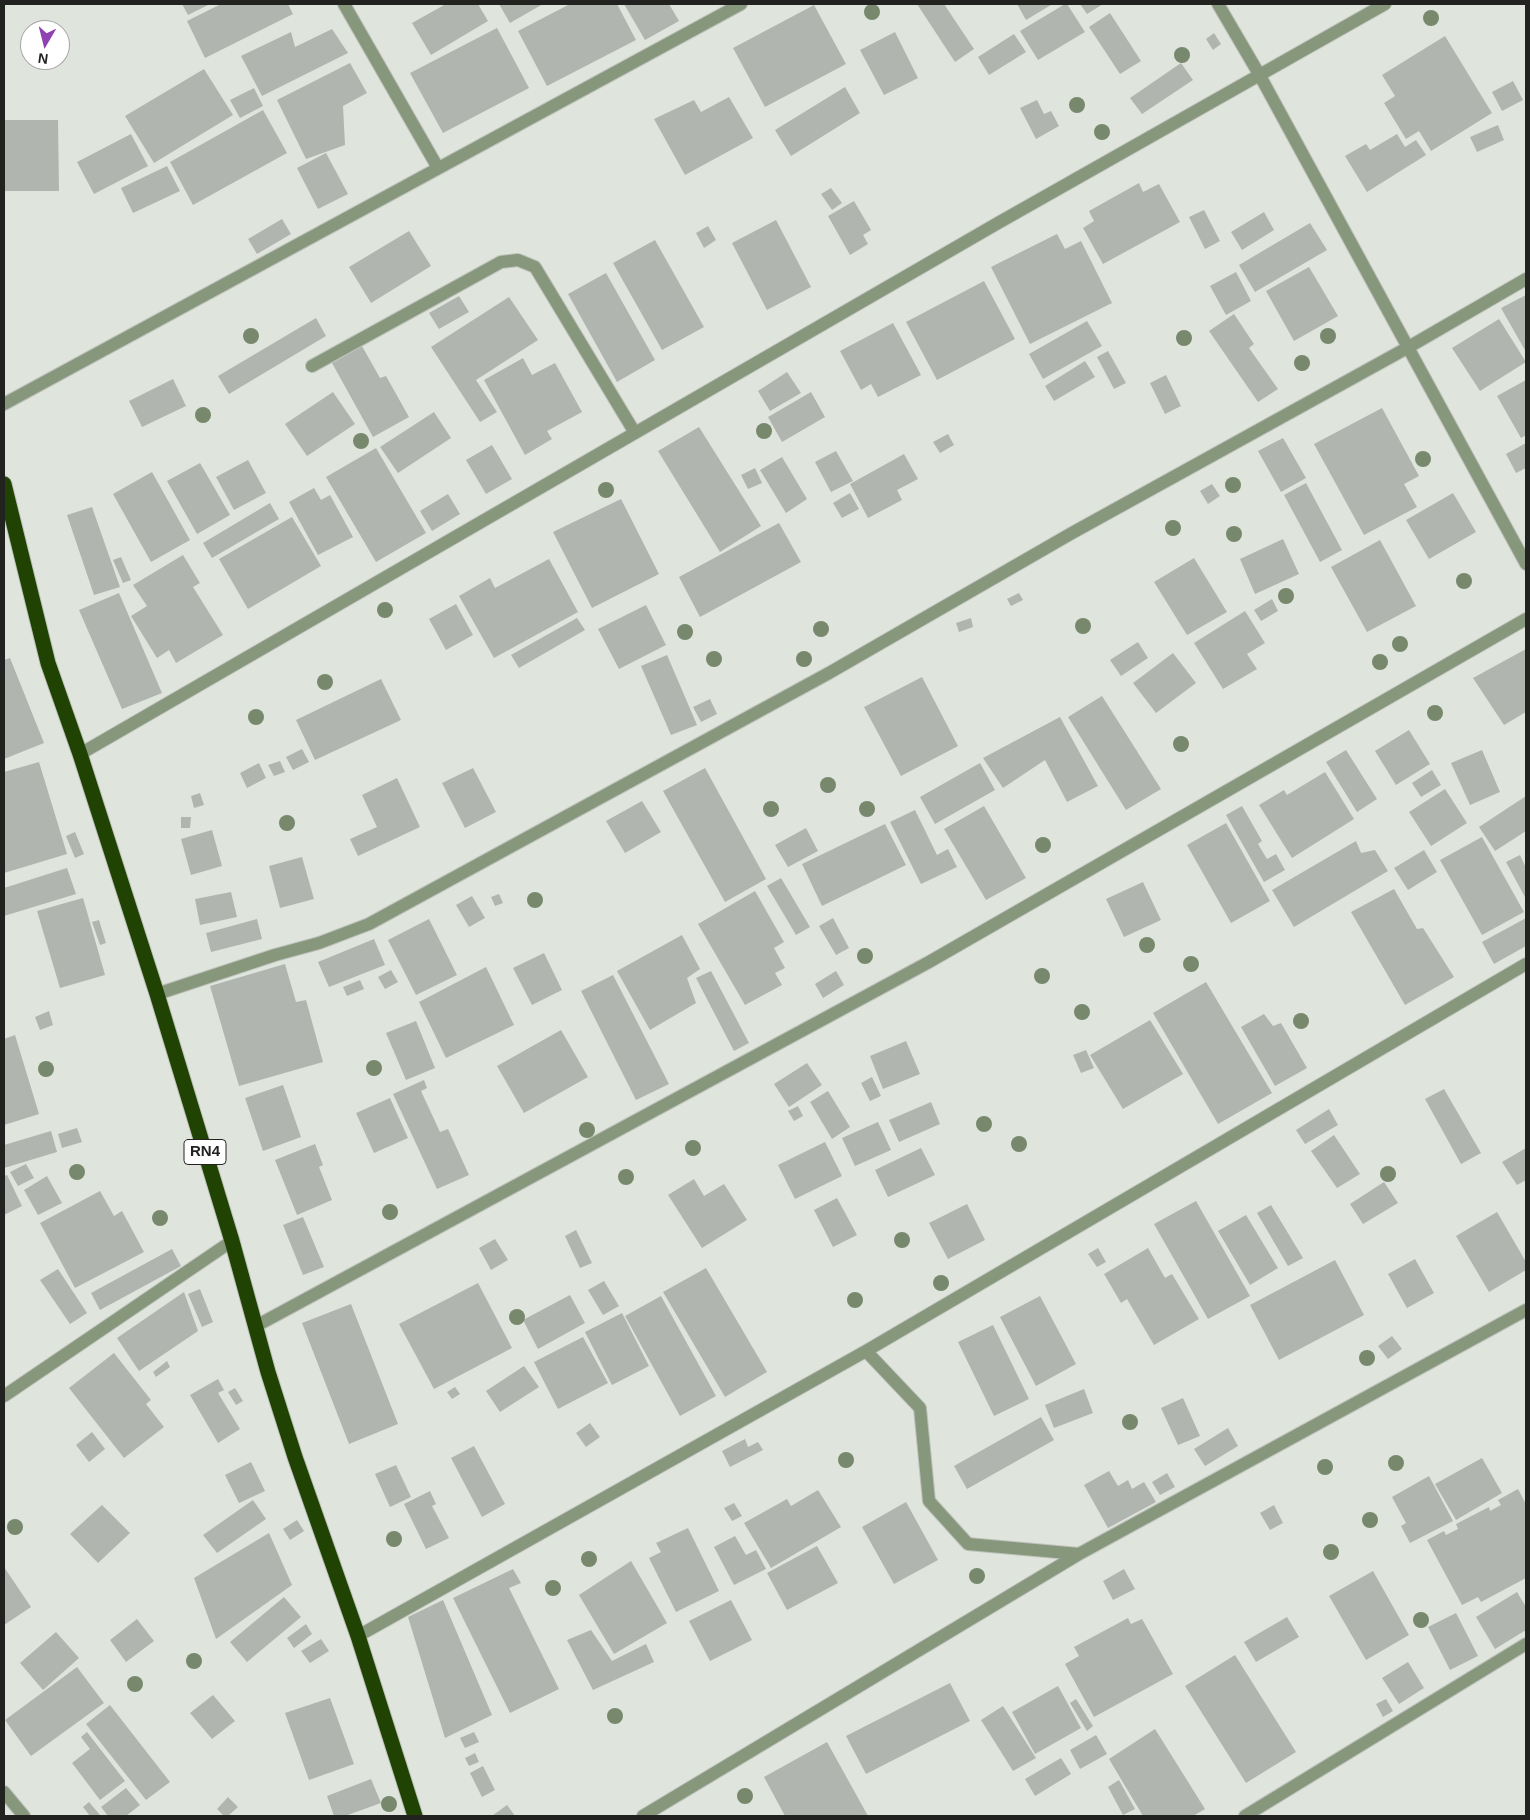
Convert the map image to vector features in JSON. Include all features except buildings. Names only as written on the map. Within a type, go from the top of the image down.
[{"type":"highway","name":"RN4","points":[[4,484],[48,663],[80,754],[157,994],[232,1241],[268,1372],[295,1457],[358,1636],[415,1816]]},
{"type":"street","points":[[344,4],[438,168]]},
{"type":"street","points":[[4,404],[741,4]]},
{"type":"street","points":[[1218,4],[1259,74],[1526,564]]},
{"type":"street","points":[[80,754],[1259,74],[1385,4]]},
{"type":"street","points":[[312,366],[501,262],[518,260],[535,267],[635,433]]},
{"type":"street","points":[[157,994],[275,955],[319,943],[370,924],[828,673],[1072,533],[1407,348],[1526,279]]},
{"type":"street","points":[[256,1326],[929,962],[1526,619]]},
{"type":"street","points":[[358,1636],[866,1351],[1526,964]]},
{"type":"street","points":[[4,1396],[232,1241]]},
{"type":"street","points":[[643,1816],[1079,1554],[1526,1310]]},
{"type":"street","points":[[866,1351],[920,1408],[929,1502],[968,1544],[1079,1554]]},
{"type":"street","points":[[1245,1816],[1526,1644]]},
{"type":"street","points":[[4,1792],[24,1816]]}]
